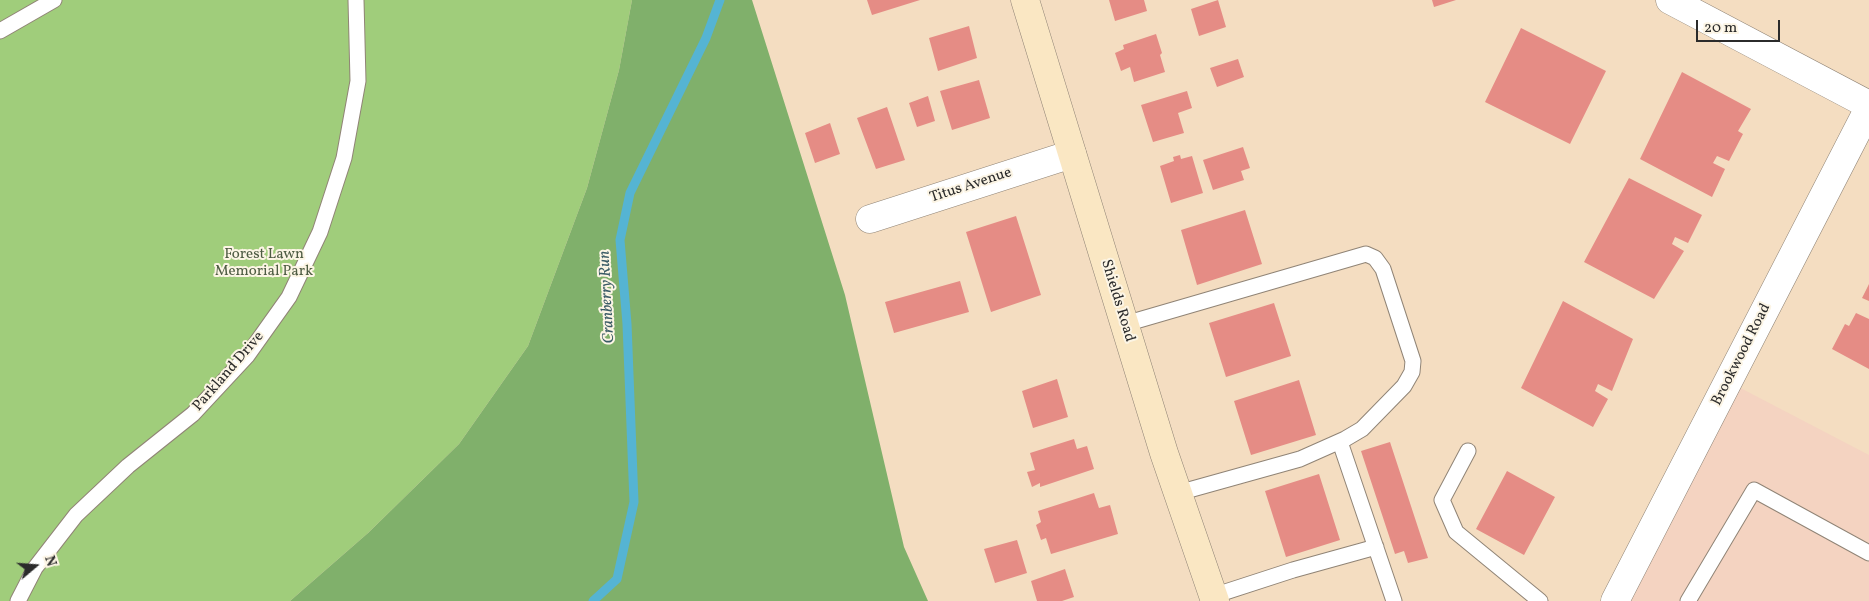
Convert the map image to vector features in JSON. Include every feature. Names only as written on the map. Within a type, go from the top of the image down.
[{"type":"main road","name":"Shields Road","points":[[1025,0],[1124,324],[1214,598]]},
{"type":"street","points":[[1670,0],[1869,106]]},
{"type":"street","name":"Brookwood Road","points":[[1615,601],[1869,106]]},
{"type":"street","name":"Titus Avenue","points":[[870,219],[1072,154]]},
{"type":"lane","points":[[0,31],[54,0]]},
{"type":"lane","name":"Parkland Drive","points":[[18,601],[35,568],[76,515],[128,466],[193,414],[247,356],[289,297],[320,232],[344,158],[358,81],[356,0]]},
{"type":"lane","points":[[1124,324],[1366,254],[1374,258],[1384,269],[1413,361],[1412,372],[1404,386],[1362,429],[1340,442],[1300,459],[1178,493]]},
{"type":"lane","points":[[1340,442],[1394,601]]},
{"type":"lane","points":[[1468,451],[1442,500],[1456,532],[1540,601]]},
{"type":"lane","points":[[1688,601],[1754,490],[1869,553]]},
{"type":"lane","points":[[1214,598],[1292,570],[1376,546]]},
{"type":"shaded area","points":[[1729,382],[1869,455],[1869,601],[1615,601]]},
{"type":"green space","name":"Forest Lawn Memorial Park","points":[[0,0],[632,0],[619,70],[587,188],[528,346],[459,444],[368,533],[290,601],[0,601]]},
{"type":"green space","points":[[632,0],[752,0],[845,295],[904,547],[928,601],[290,601],[368,533],[459,444],[528,346],[587,188],[619,70]]},
{"type":"building","points":[[867,0],[920,0],[872,15]]},
{"type":"building","points":[[1109,0],[1144,0],[1147,11],[1115,21]]},
{"type":"building","points":[[1218,0],[1226,27],[1199,36],[1191,9]]},
{"type":"building","points":[[1432,0],[1456,0],[1434,7]]},
{"type":"building","points":[[969,26],[977,58],[938,71],[929,38]]},
{"type":"building","points":[[1521,28],[1606,71],[1570,144],[1485,102]]},
{"type":"building","points":[[1156,34],[1165,72],[1134,82],[1130,67],[1121,71],[1115,53],[1124,49],[1123,45]]},
{"type":"building","points":[[1238,59],[1244,77],[1217,87],[1210,68]]},
{"type":"building","points":[[1682,72],[1751,109],[1738,131],[1743,134],[1729,161],[1717,156],[1713,163],[1725,169],[1712,197],[1640,159]]},
{"type":"building","points":[[979,80],[990,118],[952,130],[940,91]]},
{"type":"building","points":[[1187,91],[1192,108],[1178,113],[1184,133],[1153,142],[1141,105]]},
{"type":"building","points":[[928,96],[935,121],[917,127],[909,103]]},
{"type":"building","points":[[887,107],[905,160],[876,169],[857,118]]},
{"type":"building","points":[[830,123],[840,154],[815,163],[805,133]]},
{"type":"building","points":[[1243,147],[1250,168],[1241,171],[1244,180],[1213,190],[1203,160]]},
{"type":"building","points":[[1180,155],[1181,159],[1192,156],[1203,193],[1171,203],[1160,166],[1174,161],[1173,157]]},
{"type":"building","points":[[1629,178],[1702,215],[1688,243],[1675,237],[1672,244],[1684,251],[1654,299],[1584,262]]},
{"type":"building","points":[[1245,210],[1262,264],[1197,285],[1181,230]]},
{"type":"building","points":[[1016,216],[1041,295],[991,312],[966,232]]},
{"type":"building","points":[[960,281],[969,312],[894,333],[885,302]]},
{"type":"building","points":[[1869,284],[1869,301],[1862,298]]},
{"type":"building","points":[[1563,301],[1633,339],[1612,391],[1598,384],[1595,391],[1608,399],[1593,427],[1521,388]]},
{"type":"building","points":[[1274,303],[1291,356],[1226,377],[1209,323]]},
{"type":"building","points":[[1856,313],[1869,319],[1869,369],[1832,349],[1845,324],[1849,326]]},
{"type":"building","points":[[1057,379],[1068,417],[1033,428],[1022,391]]},
{"type":"building","points":[[1299,380],[1316,435],[1251,455],[1234,401]]},
{"type":"building","points":[[1074,439],[1077,449],[1087,446],[1094,469],[1040,487],[1040,483],[1032,487],[1027,472],[1035,470],[1030,453]]},
{"type":"building","points":[[1390,442],[1428,558],[1408,563],[1404,551],[1395,554],[1361,451]]},
{"type":"building","points":[[1507,471],[1555,497],[1524,555],[1476,529]]},
{"type":"building","points":[[1319,474],[1340,540],[1286,557],[1265,491]]},
{"type":"building","points":[[1094,493],[1099,508],[1110,505],[1118,534],[1051,554],[1046,538],[1041,540],[1036,525],[1041,522],[1038,511]]},
{"type":"building","points":[[1017,540],[1027,573],[995,583],[984,549]]},
{"type":"building","points":[[1065,569],[1074,597],[1062,601],[1037,601],[1031,581]]},
{"type":"waterway","name":"Cranberry Run","points":[[593,601],[617,579],[634,502],[627,324],[620,240],[630,193],[706,38],[720,0]]}]
